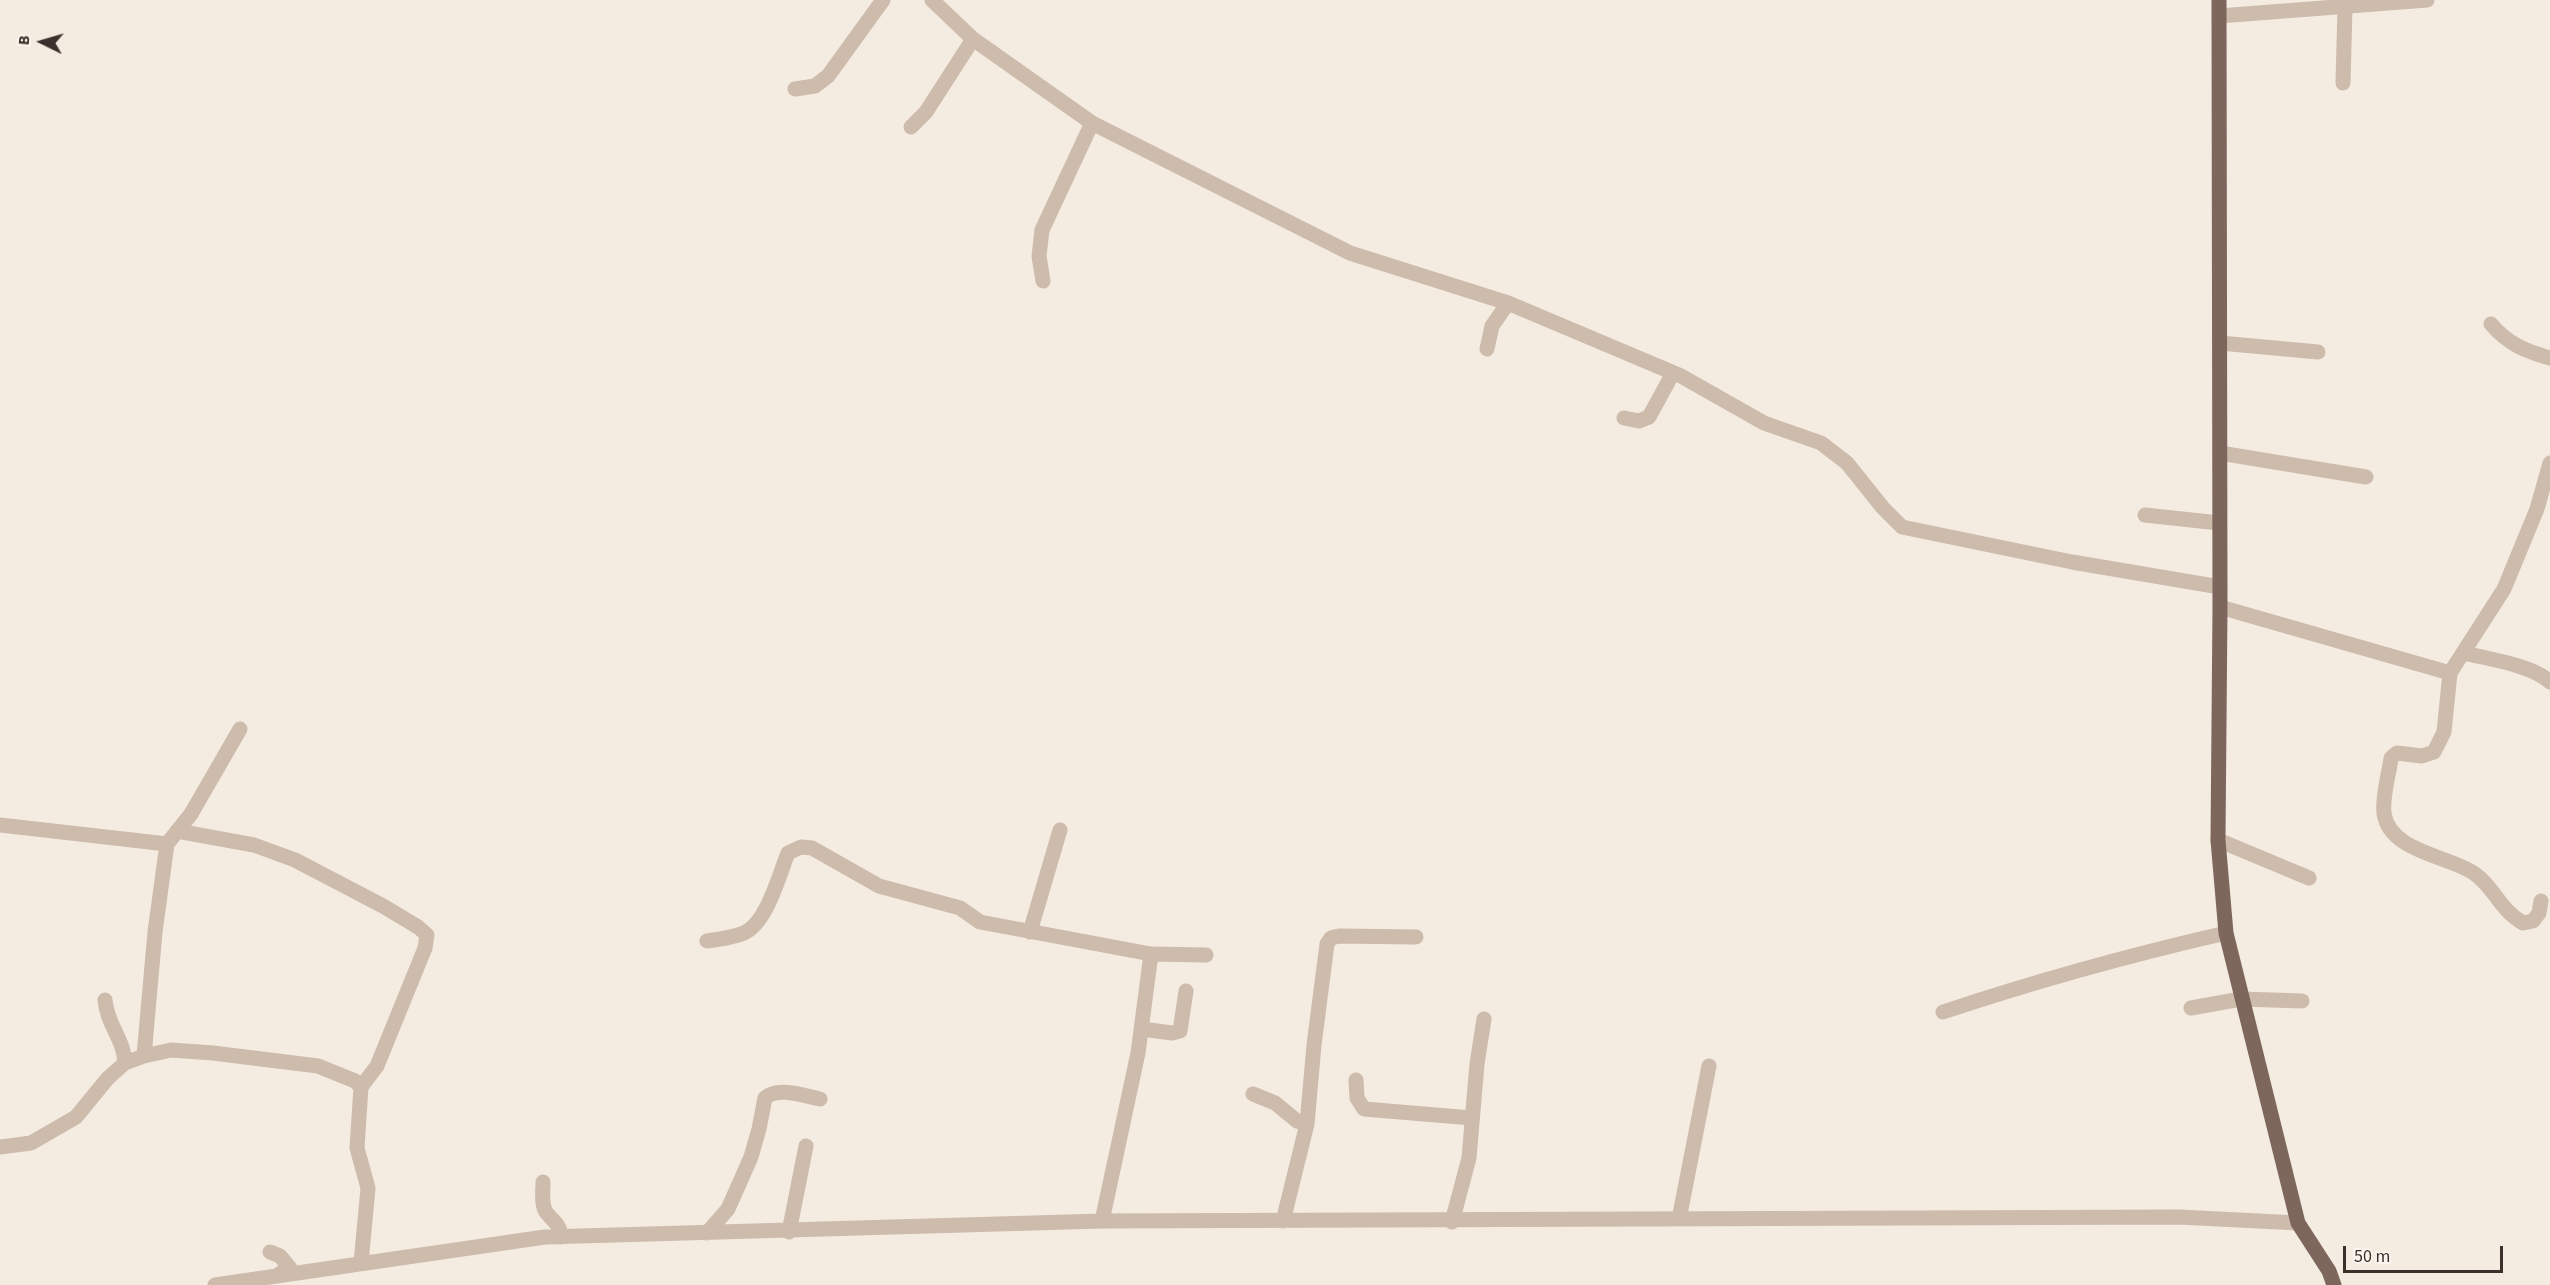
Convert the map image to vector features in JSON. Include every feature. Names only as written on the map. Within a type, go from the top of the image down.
[{"type":"main road","points":[[2219,0],[2218,840],[2226,933],[2241,999],[2265,1082],[2298,1223],[2330,1271],[2334,1285]]},
{"type":"street","points":[[795,89],[815,86],[828,76],[883,0]]},
{"type":"street","points":[[932,0],[973,39],[1092,123],[1350,253],[1508,303],[1673,373],[1764,423],[1821,443],[1847,464],[1883,508],[1902,527],[2072,562],[2220,587]]},
{"type":"street","points":[[2219,16],[2427,0]]},
{"type":"street","points":[[2343,83],[2345,7]]},
{"type":"street","points":[[911,127],[926,112],[973,39]]},
{"type":"street","points":[[1043,281],[1039,256],[1042,230],[1092,123]]},
{"type":"street","points":[[1487,349],[1492,326],[1508,303]]},
{"type":"street","points":[[2491,324],[2502,337],[2520,349],[2550,358]]},
{"type":"street","points":[[2220,343],[2318,352]]},
{"type":"street","points":[[1624,418],[1639,421],[1649,417],[1673,373]]},
{"type":"street","points":[[2220,453],[2366,477]]},
{"type":"street","points":[[2541,901],[2539,913],[2533,921],[2523,922],[2502,907],[2478,875],[2463,866],[2417,850],[2401,839],[2386,820],[2384,810],[2391,758],[2397,753],[2422,756],[2434,752],[2444,732],[2450,673],[2504,589],[2537,508],[2550,463]]},
{"type":"street","points":[[2145,515],[2219,523]]},
{"type":"street","points":[[2220,607],[2450,673]]},
{"type":"street","points":[[2464,653],[2518,666],[2545,677],[2550,682]]},
{"type":"street","points":[[144,1056],[155,932],[167,844],[191,814],[240,729]]},
{"type":"street","points":[[0,825],[167,844]]},
{"type":"street","points":[[1030,932],[1060,830]]},
{"type":"street","points":[[177,831],[254,846],[295,860],[383,906],[427,935],[425,948],[377,1066],[361,1087],[357,1148],[368,1188],[361,1263]]},
{"type":"street","points":[[2218,840],[2309,878]]},
{"type":"street","points":[[707,940],[729,938],[746,933],[760,921],[788,853],[801,847],[812,848],[879,886],[960,908],[980,922],[1151,954],[1206,955]]},
{"type":"street","points":[[1943,1012],[2107,961],[2226,933]]},
{"type":"street","points":[[1283,1221],[1307,1124],[1327,944],[1331,938],[1416,938]]},
{"type":"street","points":[[1102,1221],[1142,1029],[1151,954]]},
{"type":"street","points":[[1142,1029],[1172,1033],[1180,1031],[1186,991]]},
{"type":"street","points":[[2191,1008],[2241,999],[2301,1001]]},
{"type":"street","points":[[105,1000],[107,1016],[121,1041],[125,1063]]},
{"type":"street","points":[[1452,1222],[1469,1158],[1477,1064],[1484,1019]]},
{"type":"street","points":[[0,1147],[32,1143],[76,1117],[108,1078],[125,1063],[171,1050],[318,1066],[355,1081],[361,1087]]},
{"type":"street","points":[[1679,1219],[1709,1066]]},
{"type":"street","points":[[1356,1080],[1357,1098],[1364,1109],[1472,1118]]},
{"type":"street","points":[[707,1233],[728,1209],[751,1157],[759,1129],[763,1101],[767,1095],[782,1092],[820,1099]]},
{"type":"street","points":[[1253,1094],[1275,1103],[1296,1121],[1307,1124]]},
{"type":"street","points":[[789,1232],[806,1146]]},
{"type":"street","points":[[543,1182],[543,1206],[560,1228],[561,1237]]},
{"type":"street","points":[[215,1285],[561,1237],[1102,1221],[1452,1222],[2179,1217],[2298,1223]]},
{"type":"street","points":[[270,1252],[280,1256],[290,1268],[276,1276]]}]
